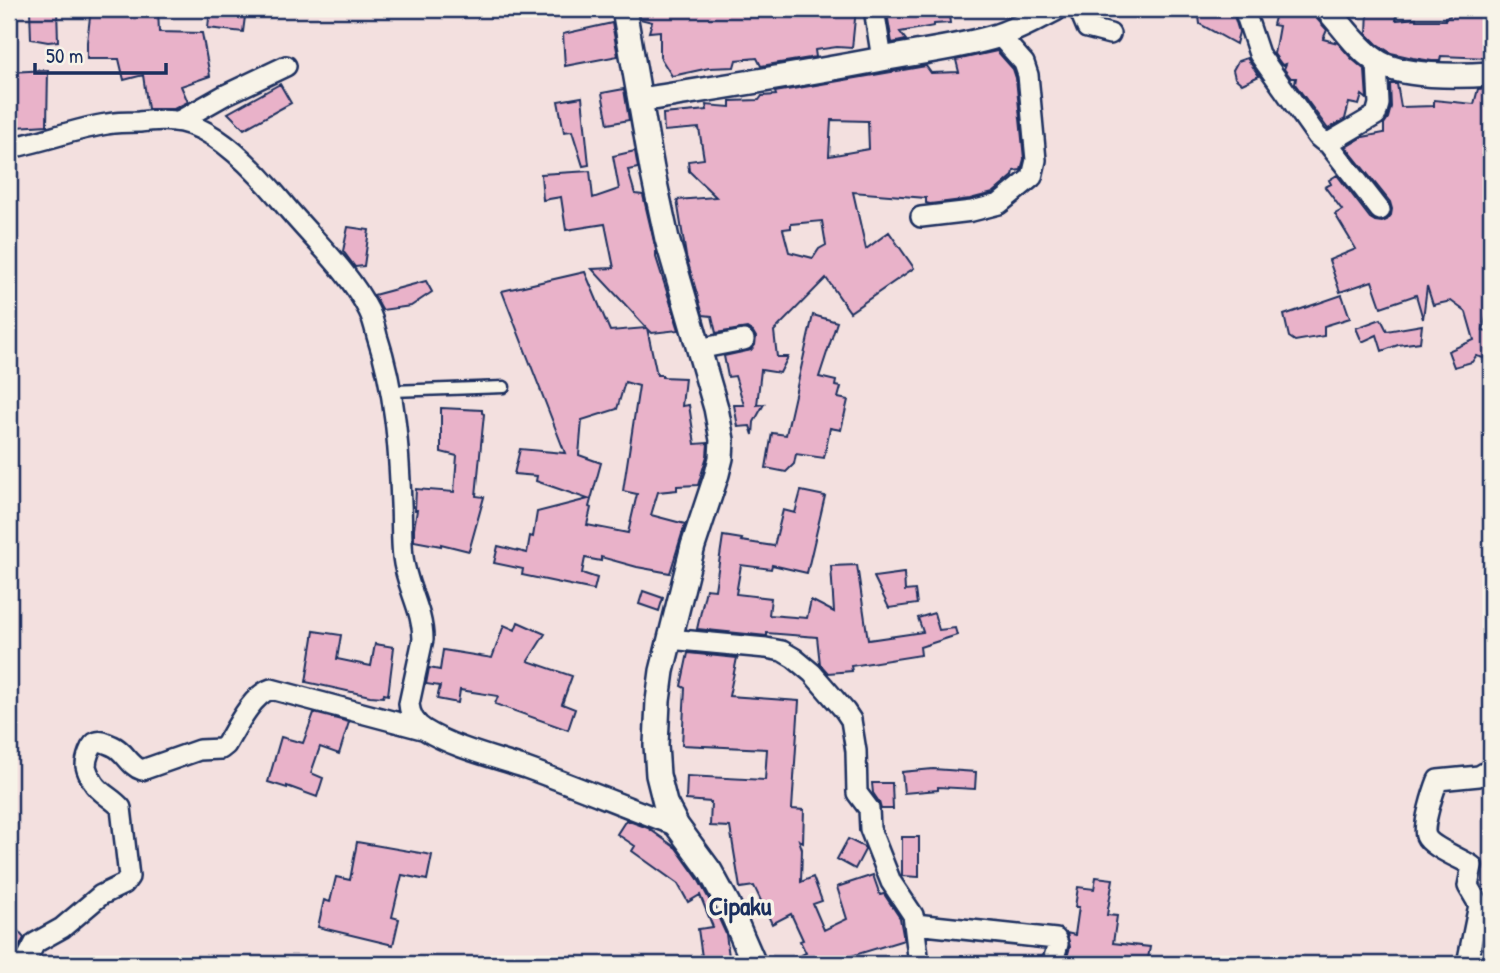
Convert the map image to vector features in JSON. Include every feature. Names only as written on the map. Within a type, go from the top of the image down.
[{"type":"street","points":[[624,9],[667,239],[716,408],[722,440],[718,474],[693,545],[662,671],[656,745],[658,775],[665,803],[677,826],[710,871],[728,904],[754,964]]},
{"type":"street","points":[[874,9],[882,59]]},
{"type":"street","points":[[641,100],[961,46],[999,35],[1055,9]]},
{"type":"street","points":[[1079,9],[1087,28],[1110,34]]},
{"type":"street","points":[[1244,9],[1265,64],[1317,135],[1327,142],[1380,210]]},
{"type":"street","points":[[1327,9],[1361,49],[1377,62],[1395,68],[1441,75],[1491,74]]},
{"type":"street","points":[[921,217],[972,211],[999,204],[1032,177],[1036,160],[1028,75],[1024,64],[999,35]]},
{"type":"street","points":[[1327,142],[1376,115],[1379,104],[1377,62]]},
{"type":"street","points":[[179,121],[286,66]]},
{"type":"street","points":[[9,148],[106,124],[158,120],[179,121],[198,127],[225,144],[268,184],[346,274],[369,311],[392,391],[401,492],[403,561],[423,629],[409,704],[410,713],[422,729]]},
{"type":"street","points":[[698,349],[744,340]]},
{"type":"street","points":[[669,639],[782,651],[812,673],[832,695],[850,720],[856,751],[858,793],[869,809],[870,829],[891,882],[915,924],[919,964]]},
{"type":"street","points":[[24,964],[36,943],[62,928],[101,895],[124,884],[130,877],[121,808],[98,789],[87,771],[90,753],[96,742],[118,748],[134,767],[142,770],[199,750],[221,749],[248,709],[264,692],[271,689],[422,729],[443,740],[526,768],[677,826]]},
{"type":"street","points":[[1467,964],[1479,905],[1468,886],[1472,866],[1432,842],[1426,836],[1425,828],[1438,780],[1477,776],[1491,769]]},
{"type":"street","points":[[915,924],[1052,939],[1058,944],[1052,964]]},
{"type":"lane","points":[[392,391],[504,387]]},
{"type":"building","points":[[30,9],[57,9],[58,41],[31,39]]},
{"type":"building","points":[[91,9],[158,9],[159,32],[202,33],[210,76],[181,86],[188,102],[174,109],[148,109],[143,75],[124,80],[119,59],[87,59]]},
{"type":"building","points":[[210,9],[246,9],[243,32],[208,28]]},
{"type":"building","points":[[638,9],[856,9],[852,48],[815,50],[816,57],[761,66],[757,58],[736,60],[734,67],[709,68],[672,76],[660,57],[660,31],[649,32],[652,22],[640,19]]},
{"type":"building","points":[[889,9],[948,9],[950,23],[900,32],[906,40],[892,43]]},
{"type":"building","points":[[1198,9],[1232,9],[1239,32],[1236,44],[1200,24]]},
{"type":"building","points":[[1277,9],[1313,9],[1316,18],[1327,30],[1323,39],[1338,43],[1365,70],[1367,99],[1362,95],[1359,105],[1349,103],[1345,119],[1328,129],[1295,84],[1296,78],[1291,78],[1284,69],[1286,64],[1282,65],[1274,54],[1279,26],[1273,25]]},
{"type":"building","points":[[1368,9],[1398,9],[1396,20],[1445,20],[1445,17],[1450,16],[1450,9],[1491,9],[1491,60],[1441,56],[1440,61],[1432,61],[1391,53],[1367,34]]},
{"type":"building","points":[[612,23],[618,56],[565,66],[563,34]]},
{"type":"building","points":[[997,51],[1013,69],[1024,159],[1021,170],[1014,171],[1013,176],[993,193],[970,199],[930,204],[926,203],[926,198],[853,192],[866,249],[889,232],[914,268],[850,312],[826,278],[774,331],[777,357],[788,357],[780,373],[761,370],[757,405],[764,404],[754,422],[753,435],[750,426],[738,427],[734,405],[744,405],[735,376],[728,377],[724,356],[751,350],[756,337],[747,328],[716,333],[712,316],[703,315],[686,256],[677,200],[716,197],[689,171],[688,161],[704,159],[699,128],[664,131],[663,114],[707,110],[706,105],[730,107],[730,101],[759,100],[762,96],[776,95],[775,92],[926,66],[931,73],[959,72],[956,60]],"holes":[[[831,120],[868,121],[869,149],[829,156]],[[822,221],[826,245],[819,249],[813,258],[789,252],[783,229],[791,228],[791,224]]]},
{"type":"building","points":[[1247,58],[1259,76],[1242,84],[1235,78],[1233,70],[1238,61]]},
{"type":"building","points":[[48,70],[47,125],[16,127],[10,72]]},
{"type":"building","points":[[280,84],[291,103],[244,129],[228,113]]},
{"type":"building","points":[[1390,84],[1397,84],[1401,107],[1434,106],[1434,100],[1474,104],[1478,89],[1491,88],[1491,296],[1483,330],[1491,332],[1491,360],[1476,356],[1472,362],[1454,367],[1448,351],[1474,340],[1466,312],[1451,301],[1433,305],[1427,286],[1423,319],[1416,295],[1381,307],[1372,281],[1340,292],[1329,260],[1356,249],[1335,214],[1342,210],[1325,187],[1331,184],[1329,180],[1337,175],[1370,218],[1382,222],[1391,215],[1390,202],[1346,147],[1363,137],[1384,133],[1384,124],[1391,107]]},
{"type":"building","points":[[624,89],[629,120],[608,124],[602,93]]},
{"type":"building","points":[[582,97],[589,165],[583,166],[572,131],[564,132],[558,101]]},
{"type":"building","points":[[635,151],[638,168],[628,170],[635,194],[643,195],[656,257],[679,330],[652,333],[592,269],[614,268],[605,224],[566,230],[561,197],[543,200],[541,174],[590,171],[593,198],[619,189],[613,156]]},
{"type":"building","points":[[348,227],[369,230],[364,266],[355,267],[343,251]]},
{"type":"building","points":[[585,272],[610,331],[647,328],[657,375],[685,378],[682,406],[689,405],[695,444],[708,443],[698,485],[677,486],[677,490],[658,492],[651,515],[685,524],[670,573],[601,557],[601,561],[585,558],[582,573],[597,578],[594,590],[522,575],[523,569],[494,563],[498,546],[527,553],[537,512],[588,499],[536,481],[537,476],[514,474],[520,449],[565,453],[502,291]],"holes":[[[625,382],[639,386],[623,491],[637,494],[628,533],[587,525],[601,463],[579,455],[582,420],[617,409]]]},
{"type":"building","points":[[426,281],[432,292],[411,306],[382,310],[374,295]]},
{"type":"building","points":[[1342,295],[1350,318],[1324,326],[1324,336],[1295,341],[1289,337],[1284,315]]},
{"type":"building","points":[[813,315],[837,322],[819,377],[836,381],[835,386],[841,387],[838,398],[848,400],[841,430],[830,428],[824,458],[796,454],[794,464],[786,472],[766,468],[772,433],[786,435]]},
{"type":"building","points":[[1381,319],[1387,331],[1422,325],[1420,342],[1398,345],[1382,351],[1377,335],[1362,342],[1356,328]]},
{"type":"building","points":[[441,408],[482,410],[484,414],[476,496],[484,497],[469,551],[414,541],[416,489],[454,492],[457,456],[441,452]]},
{"type":"building","points":[[801,491],[825,496],[807,573],[772,565],[771,569],[741,565],[736,594],[771,598],[769,615],[807,618],[811,600],[834,612],[831,566],[857,565],[868,640],[923,632],[918,618],[934,613],[939,630],[955,628],[957,635],[920,647],[921,655],[851,666],[852,671],[828,673],[820,664],[817,637],[767,633],[767,636],[697,629],[706,589],[715,590],[723,536],[774,546],[783,510],[795,513]]},
{"type":"building","points":[[904,573],[905,591],[915,590],[917,604],[889,608],[874,577]]},
{"type":"building","points":[[643,591],[663,598],[659,611],[639,604]]},
{"type":"building","points":[[518,622],[545,634],[528,661],[572,676],[562,704],[575,709],[568,730],[495,704],[498,696],[460,690],[458,703],[437,699],[440,686],[426,684],[429,668],[440,670],[443,650],[492,658],[504,625],[515,630]]},
{"type":"building","points":[[314,631],[341,635],[337,659],[371,666],[375,644],[394,647],[388,695],[370,696],[306,682]]},
{"type":"building","points":[[688,653],[737,658],[729,696],[799,701],[792,809],[804,810],[803,842],[799,840],[802,849],[801,882],[813,877],[822,901],[813,904],[824,930],[847,919],[837,887],[873,875],[880,895],[884,894],[900,918],[904,940],[851,956],[853,960],[844,964],[781,964],[806,953],[791,914],[772,924],[754,886],[740,888],[730,827],[710,826],[711,802],[686,800],[687,776],[765,780],[767,749],[682,745],[685,688],[681,686]]},
{"type":"building","points":[[314,713],[349,722],[339,754],[320,747],[311,773],[323,778],[317,797],[268,782],[281,737],[303,743]]},
{"type":"building","points":[[933,769],[976,772],[975,789],[938,787],[938,790],[904,793],[902,772]]},
{"type":"building","points":[[872,783],[892,783],[893,809],[881,809],[873,793]]},
{"type":"building","points":[[626,820],[648,828],[676,848],[698,879],[715,910],[726,934],[730,964],[703,964],[698,929],[713,927],[700,895],[688,902],[678,884],[632,851],[635,846],[617,834]]},
{"type":"building","points":[[902,837],[919,837],[919,877],[902,876]]},
{"type":"building","points":[[848,839],[865,850],[855,869],[837,859]]},
{"type":"building","points":[[357,842],[432,855],[427,880],[402,875],[392,917],[399,919],[393,945],[318,927],[324,900],[330,902],[336,877],[350,880]]},
{"type":"building","points":[[1096,877],[1113,879],[1107,915],[1117,916],[1113,943],[1150,947],[1147,964],[1065,964],[1070,947],[1067,933],[1075,935],[1079,907],[1075,907],[1078,887],[1094,889]]},
{"type":"building","points":[[9,920],[24,938],[9,960]]},
{"type":"district","name":"Cipaku","points":[[740,905]]}]
